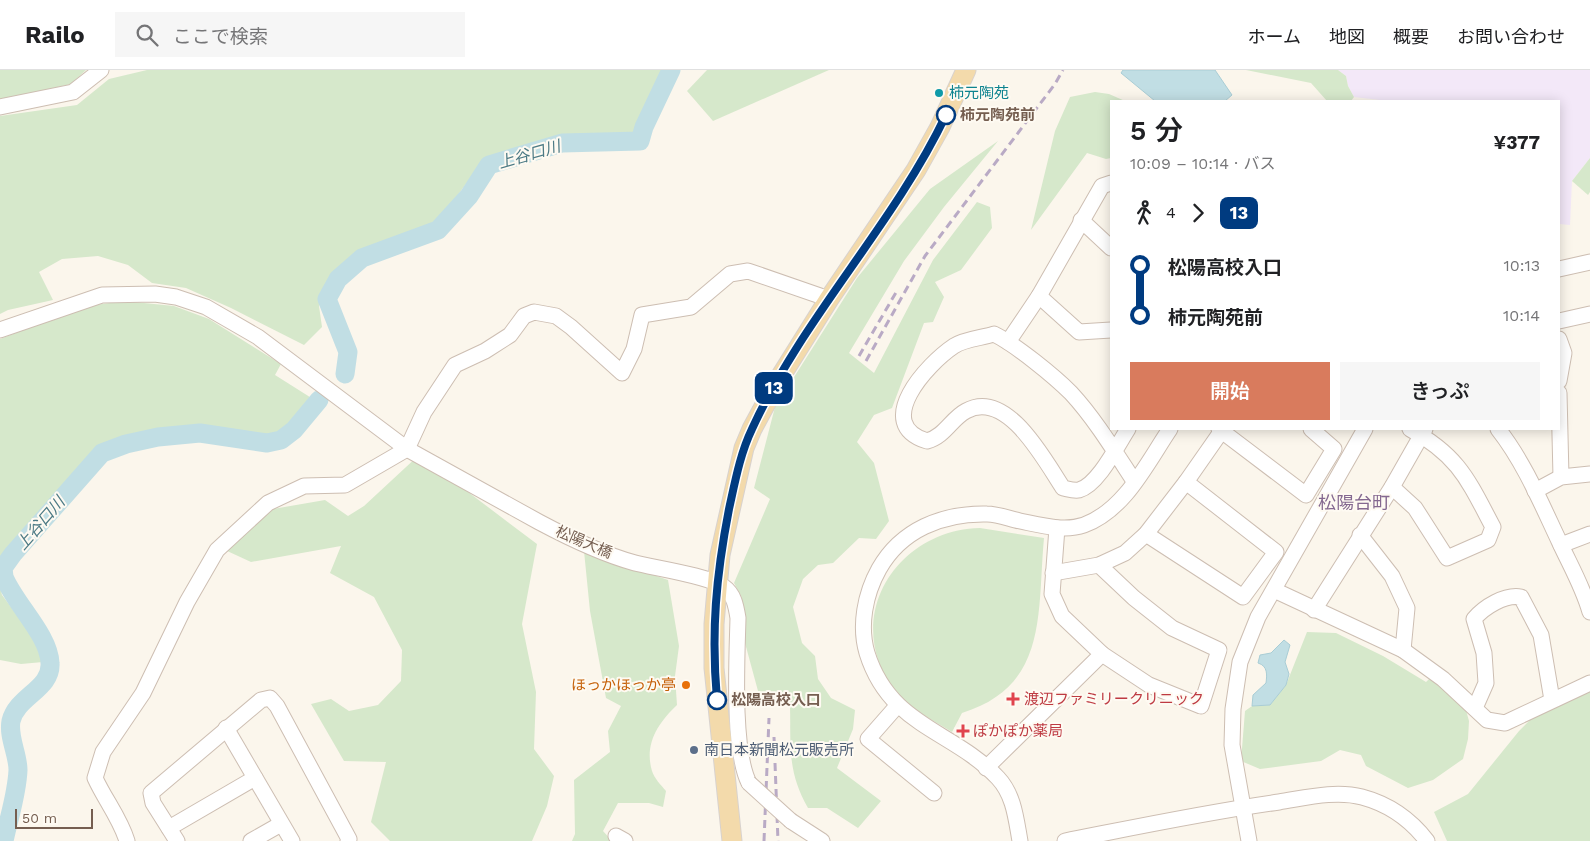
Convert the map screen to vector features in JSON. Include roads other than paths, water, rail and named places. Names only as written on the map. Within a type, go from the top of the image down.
[{"type":"main road","points":[[732,841],[714,668],[716,582],[734,488],[752,429],[779,380],[829,299],[916,170],[940,127],[966,70]]},
{"type":"street","points":[[0,107],[73,92],[101,70]]},
{"type":"street","points":[[1008,342],[1039,296],[1102,186],[1110,183]]},
{"type":"street","points":[[1081,220],[1110,247]]},
{"type":"street","points":[[1560,269],[1590,262]]},
{"type":"street","points":[[127,841],[122,824],[107,802],[95,778],[103,752],[143,693],[187,602],[217,550],[268,503],[304,486],[345,485],[407,449],[424,412],[454,365],[485,352],[510,335],[524,316],[534,312],[556,316],[571,326],[622,373],[634,349],[642,315],[691,307],[730,274],[748,270],[829,299]]},
{"type":"street","name":"松陽大橋","points":[[0,330],[102,295],[155,294],[206,306],[258,337],[407,449],[497,497],[559,533],[632,562],[716,582]]},
{"type":"street","points":[[1039,296],[1079,332],[1110,330]]},
{"type":"street","points":[[1560,321],[1590,314]]},
{"type":"street","points":[[1127,430],[1114,451],[1092,483],[1078,490],[1063,488],[1036,445],[1010,419],[990,407],[981,406],[964,412],[935,439],[927,441],[908,432],[904,425],[904,404],[932,362],[956,344],[994,334],[1008,342],[1071,393],[1114,451],[1134,481]]},
{"type":"street","points":[[1560,342],[1564,353],[1560,375]]},
{"type":"street","points":[[1020,841],[1011,799],[998,778],[962,749],[931,732],[897,706],[881,682],[867,654],[864,639],[864,614],[869,592],[875,576],[890,551],[918,529],[933,522],[965,515],[988,514],[1056,528],[1082,526],[1098,518],[1121,502],[1169,430]]},
{"type":"street","points":[[1053,573],[1099,565],[1125,553],[1146,534],[1186,482],[1220,430]]},
{"type":"street","points":[[1222,430],[1306,495],[1334,449],[1311,430]]},
{"type":"street","points":[[1249,841],[1232,745],[1231,726],[1236,683],[1247,640],[1364,430]]},
{"type":"street","points":[[1499,430],[1508,441],[1535,490],[1580,582],[1590,612]]},
{"type":"street","points":[[1560,430],[1561,478]]},
{"type":"street","points":[[1314,610],[1392,487],[1419,431],[1452,458],[1466,476],[1493,527],[1488,540],[1447,558],[1415,508],[1392,487]]},
{"type":"street","points":[[1535,490],[1561,478],[1590,474]]},
{"type":"street","points":[[1146,534],[1244,597],[1276,552],[1186,482]]},
{"type":"street","points":[[1056,528],[1052,594],[1062,616],[1102,654],[1149,685],[1201,706],[1219,650],[1172,628],[1134,598],[1099,565]]},
{"type":"street","points":[[1561,545],[1590,534]]},
{"type":"street","points":[[1360,535],[1392,576],[1407,608],[1402,650]]},
{"type":"street","points":[[716,582],[729,591],[737,611],[740,750],[744,773],[748,783],[791,821],[822,841]]},
{"type":"street","points":[[1274,590],[1402,650],[1443,679],[1487,720],[1505,723],[1590,683]]},
{"type":"street","points":[[1475,708],[1486,683],[1484,652],[1474,619],[1481,610],[1512,595],[1521,597],[1541,635],[1552,700]]},
{"type":"street","points":[[986,768],[1102,654]]},
{"type":"street","points":[[255,778],[173,834],[153,803],[151,793],[261,700],[270,698],[275,701],[349,839],[348,841]]},
{"type":"street","points":[[897,706],[868,740],[934,793]]},
{"type":"street","points":[[226,728],[292,841]]},
{"type":"street","points":[[1065,841],[1243,807],[1335,794],[1362,797],[1389,808],[1406,819],[1427,841]]},
{"type":"street","points":[[251,841],[281,824]]},
{"type":"water","points":[[1123,70],[1215,70],[1232,95],[1226,100],[1154,100],[1121,73]]},
{"type":"water","points":[[1284,640],[1290,645],[1285,662],[1289,674],[1286,685],[1270,705],[1252,706],[1253,695],[1266,683],[1267,674],[1264,666],[1258,663],[1260,655],[1271,653]]},
{"type":"waterway","name":"上谷口川","points":[[345,374],[348,352],[327,299],[338,279],[362,258],[438,230],[469,196],[489,165],[562,143],[640,141],[644,127],[671,70]]},
{"type":"waterway","name":"上谷口川","points":[[4,841],[18,770],[10,727],[11,721],[14,712],[46,680],[50,663],[44,642],[9,587],[4,577],[3,568],[13,554],[102,453],[126,444],[158,437],[200,433],[267,443],[281,440],[294,430],[319,400]]},
{"type":"railway","points":[[866,361],[925,256],[1055,84],[1063,70]]},
{"type":"railway","points":[[859,356],[898,289]]},
{"type":"railway","points":[[764,841],[769,718]]},
{"type":"railway","points":[[774,737],[778,841]]},
{"type":"place","name":"柿元陶苑","points":[[939,93]]},
{"type":"place","name":"柿元陶苑前","points":[[946,115]]},
{"type":"place","name":"ほっかほっか亭","points":[[686,685]]},
{"type":"place","name":"渡辺ファミリークリニック","points":[[1013,699]]},
{"type":"place","name":"松陽高校入口","points":[[717,700]]},
{"type":"place","name":"ぽかぽか薬局","points":[[963,731]]},
{"type":"place","name":"南日本新聞松元販売所","points":[[694,750]]},
{"type":"district","name":"松陽台町","points":[[1354,503]]}]
